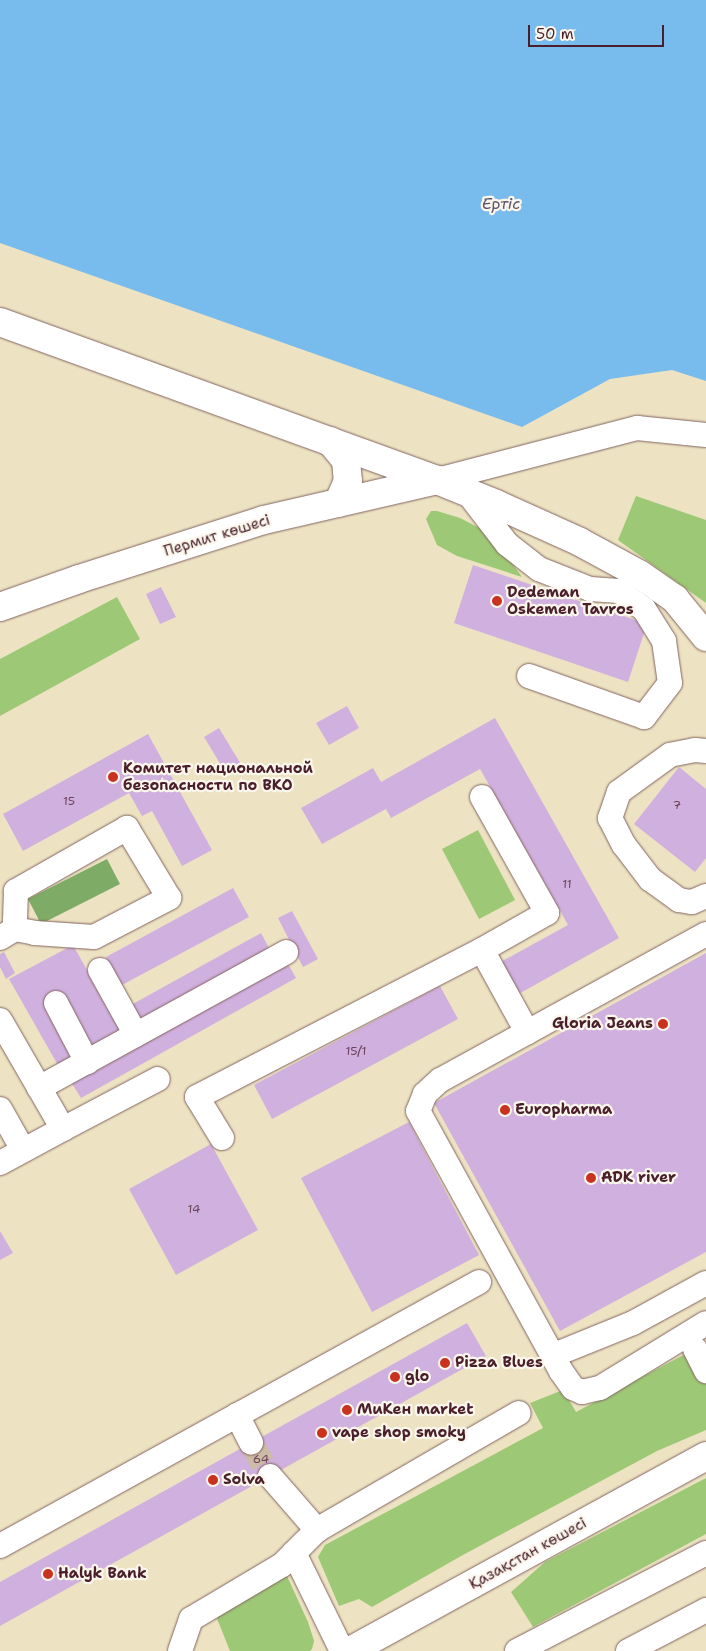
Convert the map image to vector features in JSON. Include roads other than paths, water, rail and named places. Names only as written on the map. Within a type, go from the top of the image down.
[{"type":"main road","points":[[0,322],[437,480],[580,542],[639,574],[675,599],[706,637]]},
{"type":"main road","points":[[330,441],[346,460],[348,481],[338,503]]},
{"type":"main road","name":"Пермит көшесі","points":[[0,607],[79,579],[264,520],[437,480]]},
{"type":"main road","name":"Қазақстан көшесі","points":[[350,1651],[706,1456]]},
{"type":"street","points":[[437,480],[637,428],[706,435]]},
{"type":"street","points":[[467,492],[507,544],[539,569],[590,589],[619,591],[644,609],[664,641],[670,683],[644,717],[530,676]]},
{"type":"street","points":[[706,751],[695,750],[670,755],[619,792],[610,818],[624,845],[650,878],[679,900],[692,902],[706,896]]},
{"type":"street","points":[[222,1138],[197,1097],[482,950],[547,913],[482,797]]},
{"type":"street","points":[[127,828],[169,898],[94,937],[7,933],[16,891],[127,828]]},
{"type":"street","points":[[706,934],[440,1080],[425,1094],[418,1111],[554,1355],[561,1371],[573,1388],[582,1392],[608,1384],[706,1324]]},
{"type":"street","points":[[482,950],[527,1032]]},
{"type":"street","points":[[39,1088],[286,952]]},
{"type":"street","points":[[100,970],[136,1034]]},
{"type":"street","points":[[56,1003],[86,1062]]},
{"type":"street","points":[[0,1020],[63,1129]]},
{"type":"street","points":[[0,1162],[158,1079]]},
{"type":"street","points":[[0,1109],[23,1150]]},
{"type":"street","points":[[0,1546],[479,1282]]},
{"type":"street","points":[[554,1355],[633,1323],[706,1283]]},
{"type":"street","points":[[695,1349],[706,1371]]},
{"type":"street","points":[[180,1651],[191,1618],[282,1565],[317,1530],[519,1414]]},
{"type":"street","points":[[237,1415],[252,1443]]},
{"type":"street","points":[[270,1476],[317,1530]]},
{"type":"street","points":[[294,1553],[342,1651]]},
{"type":"street","points":[[517,1651],[706,1553]]},
{"type":"street","points":[[628,1651],[706,1610]]},
{"type":"water","name":"Ертіс","points":[[0,0],[706,0],[706,381],[672,370],[610,379],[522,427],[0,243]]},
{"type":"tunnel","points":[[251,1443],[270,1476]]},
{"type":"place","name":"Dedeman Oskemen Tavros","points":[[497,601]]},
{"type":"place","name":"Комитет национальной безопасности по ВКО","points":[[113,777]]},
{"type":"place","name":"Gloria Jeans","points":[[663,1024]]},
{"type":"place","name":"Europharma","points":[[505,1110]]},
{"type":"place","name":"ADK river","points":[[591,1178]]},
{"type":"place","name":"Pizza Blues","points":[[445,1363]]},
{"type":"place","name":"glo","points":[[395,1377]]},
{"type":"place","name":"МиКен market","points":[[347,1410]]},
{"type":"place","name":"vape shop smoky","points":[[322,1433]]},
{"type":"place","name":"Solva","points":[[213,1480]]},
{"type":"place","name":"Halyk Bank","points":[[48,1574]]}]
